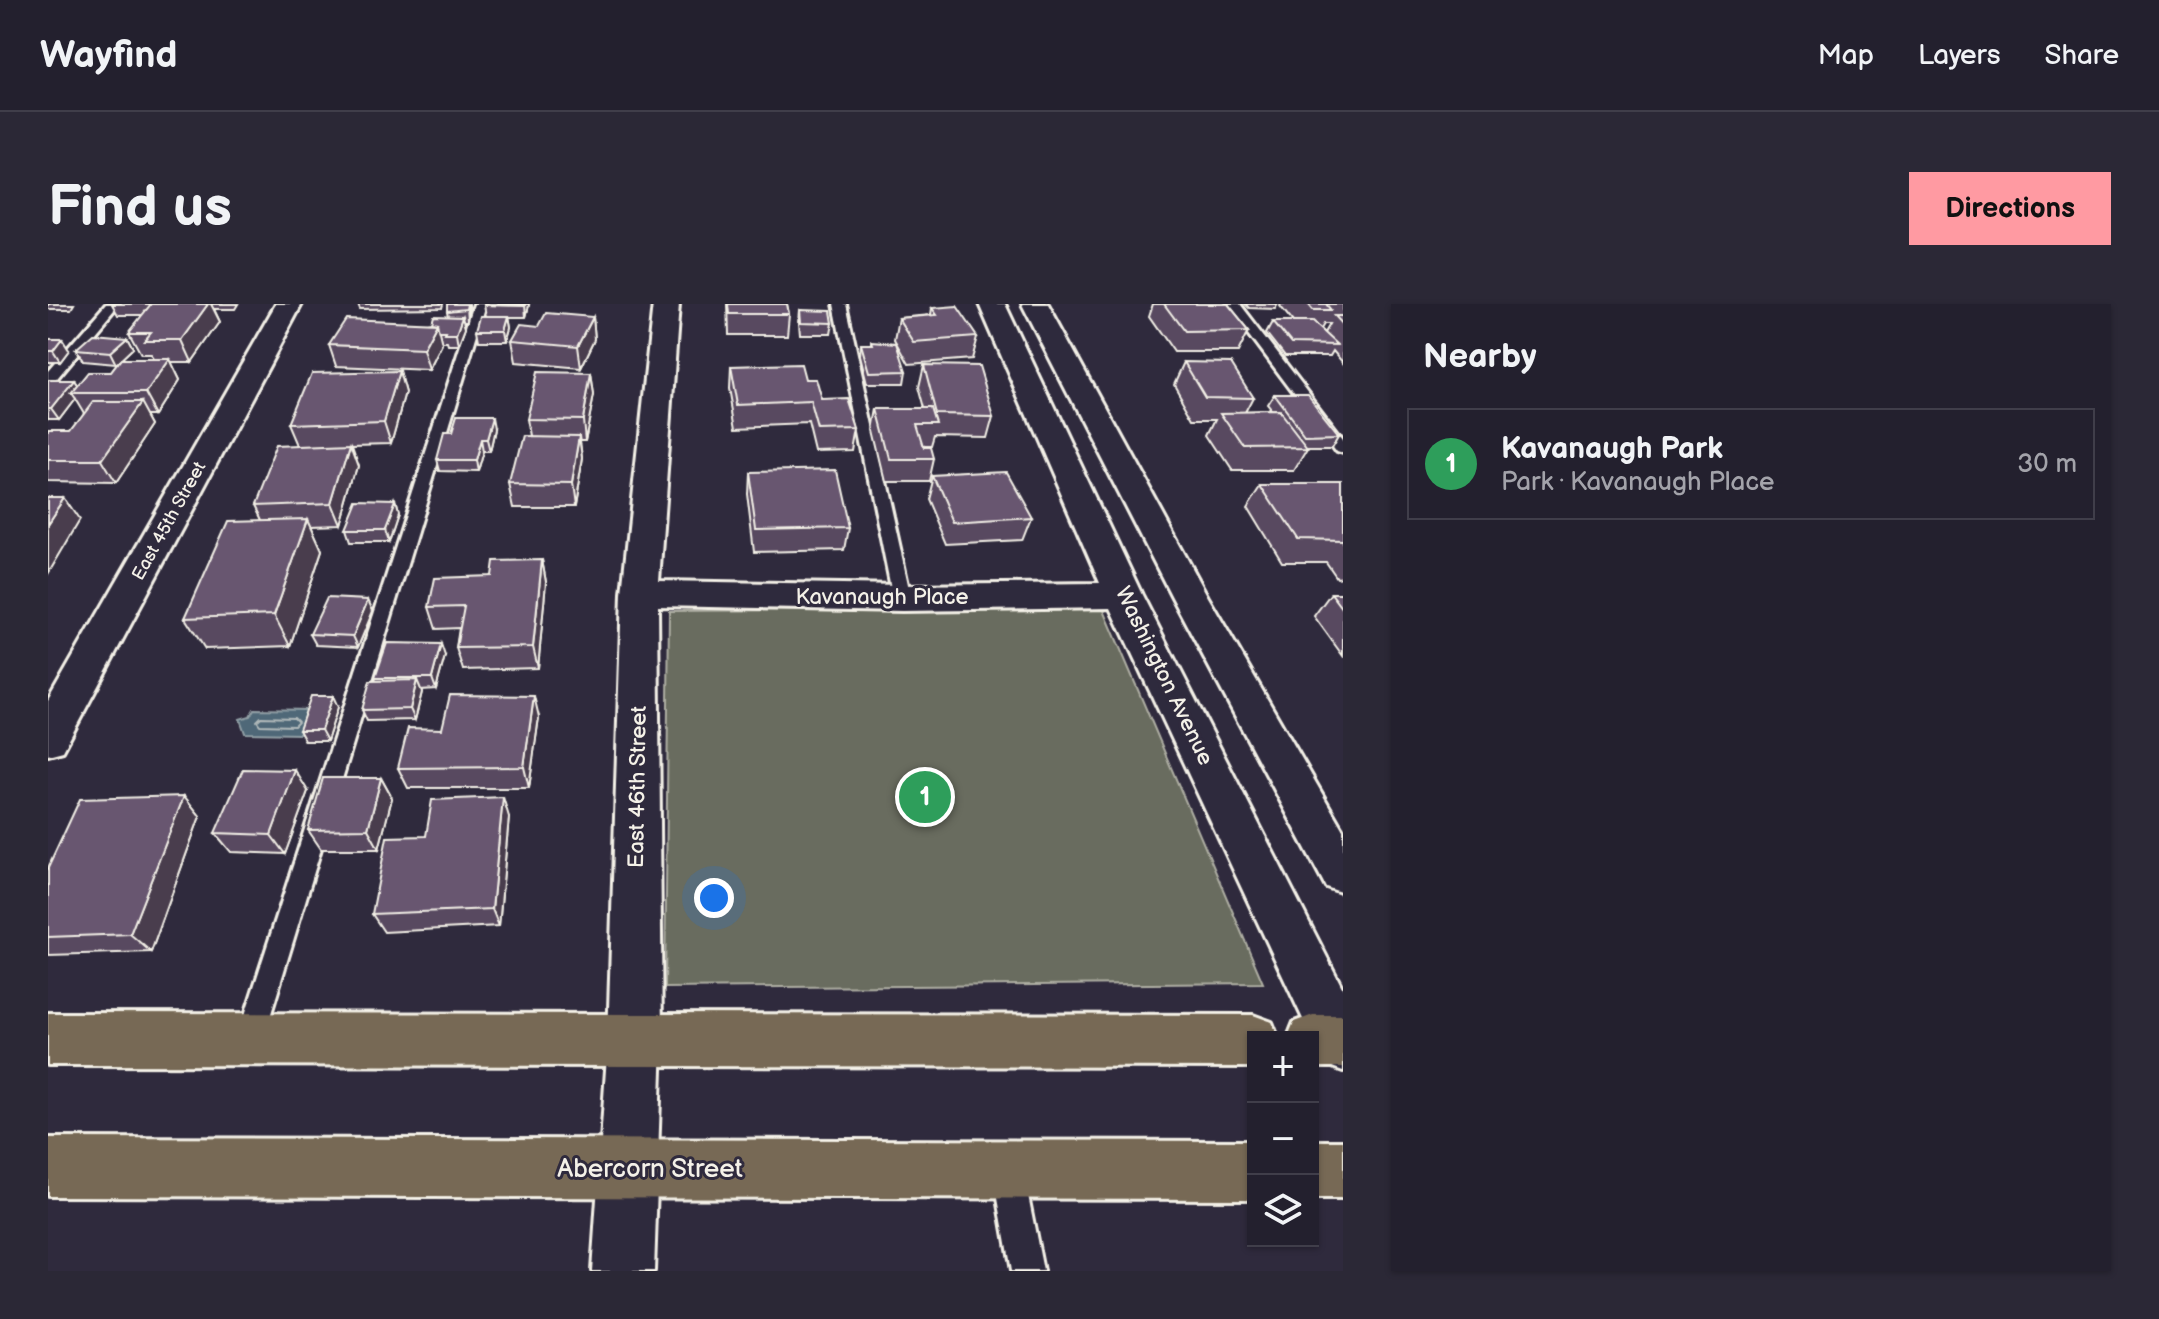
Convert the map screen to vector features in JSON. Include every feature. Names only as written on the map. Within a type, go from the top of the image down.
[{"type":"main road","points":[[48,1039],[1247,1041]]},
{"type":"main road","name":"Abercorn Street","points":[[48,1167],[1247,1170]]},
{"type":"main road","points":[[1319,1170],[1343,1170]]},
{"type":"street","name":"East 45th Street","points":[[48,739],[289,304]]},
{"type":"street","name":"East 46th Street","points":[[623,1271],[635,1041],[640,593],[666,304]]},
{"type":"street","name":"Washington Avenue","points":[[992,304],[1124,595],[1335,1042]]},
{"type":"street","points":[[1035,304],[1190,597],[1343,873]]},
{"type":"street","name":"Kavanaugh Place","points":[[640,593],[902,598],[1124,595]]},
{"type":"lane","points":[[48,380],[113,304]]},
{"type":"lane","points":[[250,1040],[480,304]]},
{"type":"lane","points":[[840,304],[902,598]]},
{"type":"lane","points":[[1233,304],[1343,448]]},
{"type":"lane","points":[[1007,1170],[1027,1271]]},
{"type":"green space","points":[[1103,608],[1263,983],[665,988],[669,611]]},
{"type":"water","points":[[254,709],[311,710],[302,734],[245,733],[240,719],[250,716]]},
{"type":"building","points":[[151,304],[208,304],[182,340],[144,340],[151,332],[129,332]]},
{"type":"building","points":[[447,304],[467,304],[466,309],[447,311]]},
{"type":"building","points":[[484,304],[525,304],[524,306]]},
{"type":"building","points":[[728,304],[787,304],[789,314],[729,314]]},
{"type":"building","points":[[1164,304],[1228,304],[1249,330],[1184,331]]},
{"type":"building","points":[[1308,304],[1326,304],[1331,310],[1313,310]]},
{"type":"building","points":[[957,306],[978,337],[914,342],[899,318],[937,315],[932,308]]},
{"type":"building","points":[[800,310],[831,311],[833,323],[801,322]]},
{"type":"building","points":[[546,313],[593,317],[578,346],[512,340],[521,324],[539,326]]},
{"type":"building","points":[[433,315],[463,316],[457,333],[445,333],[439,331],[437,323],[431,322]]},
{"type":"building","points":[[481,316],[509,316],[505,330],[477,330]]},
{"type":"building","points":[[1334,316],[1343,316],[1343,326]]},
{"type":"building","points":[[346,319],[437,323],[423,349],[329,345]]},
{"type":"building","points":[[1273,322],[1312,322],[1337,345],[1291,344]]},
{"type":"building","points":[[93,334],[127,337],[110,352],[76,349]]},
{"type":"building","points":[[48,339],[62,339],[53,351],[48,351]]},
{"type":"building","points":[[872,341],[897,343],[906,371],[869,372],[861,344],[873,344]]},
{"type":"building","points":[[121,359],[170,359],[146,393],[71,393],[88,372],[111,372]]},
{"type":"building","points":[[1184,362],[1231,363],[1253,398],[1205,397]]},
{"type":"building","points":[[801,364],[805,379],[816,379],[822,400],[849,399],[859,430],[819,431],[811,402],[738,405],[731,366]]},
{"type":"building","points":[[924,365],[979,366],[994,416],[937,415]]},
{"type":"building","points":[[399,371],[384,421],[291,424],[312,373]]},
{"type":"building","points":[[537,372],[591,373],[583,420],[526,419]]},
{"type":"building","points":[[48,380],[74,380],[51,409],[48,409]]},
{"type":"building","points":[[1275,395],[1308,395],[1339,434],[1305,435]]},
{"type":"building","points":[[93,402],[143,402],[102,460],[48,460],[48,431],[71,431]]},
{"type":"building","points":[[878,409],[933,409],[938,425],[917,425],[924,448],[931,448],[934,459],[891,459]]},
{"type":"building","points":[[1281,412],[1308,447],[1245,448],[1221,413]]},
{"type":"building","points":[[456,418],[492,418],[486,439],[480,439],[474,460],[437,460],[444,434],[451,434]]},
{"type":"building","points":[[522,436],[579,437],[571,485],[510,484]]},
{"type":"building","points":[[351,443],[333,503],[253,506],[277,446]]},
{"type":"building","points":[[835,470],[848,528],[756,530],[748,472]]},
{"type":"building","points":[[1006,472],[1031,517],[952,522],[932,476]]},
{"type":"building","points":[[1262,484],[1343,484],[1343,540],[1298,539]]},
{"type":"building","points":[[48,498],[65,498],[48,524]]},
{"type":"building","points":[[358,503],[395,504],[385,530],[347,530]]},
{"type":"building","points":[[308,519],[274,615],[185,618],[228,521]]},
{"type":"building","points":[[542,560],[533,647],[456,648],[464,606],[429,607],[435,578],[492,576],[494,561]]},
{"type":"building","points":[[1331,593],[1343,593],[1343,609]]},
{"type":"building","points":[[327,598],[368,600],[353,636],[310,634]]},
{"type":"building","points":[[387,643],[441,644],[432,678],[375,678]]},
{"type":"building","points":[[417,680],[410,709],[362,710],[370,681]]},
{"type":"building","points":[[450,695],[534,696],[524,767],[398,768],[408,728],[442,729]]},
{"type":"building","points":[[311,696],[333,696],[321,730],[299,730]]},
{"type":"building","points":[[243,769],[295,770],[271,835],[215,833]]},
{"type":"building","points":[[323,778],[381,778],[368,829],[308,830]]},
{"type":"building","points":[[184,796],[130,934],[48,937],[48,868],[80,799]]},
{"type":"building","points":[[503,797],[492,909],[372,914],[387,837],[426,836],[432,800]]},
{"type":"place","name":"Kavanaugh Park","points":[[925,797]]}]
